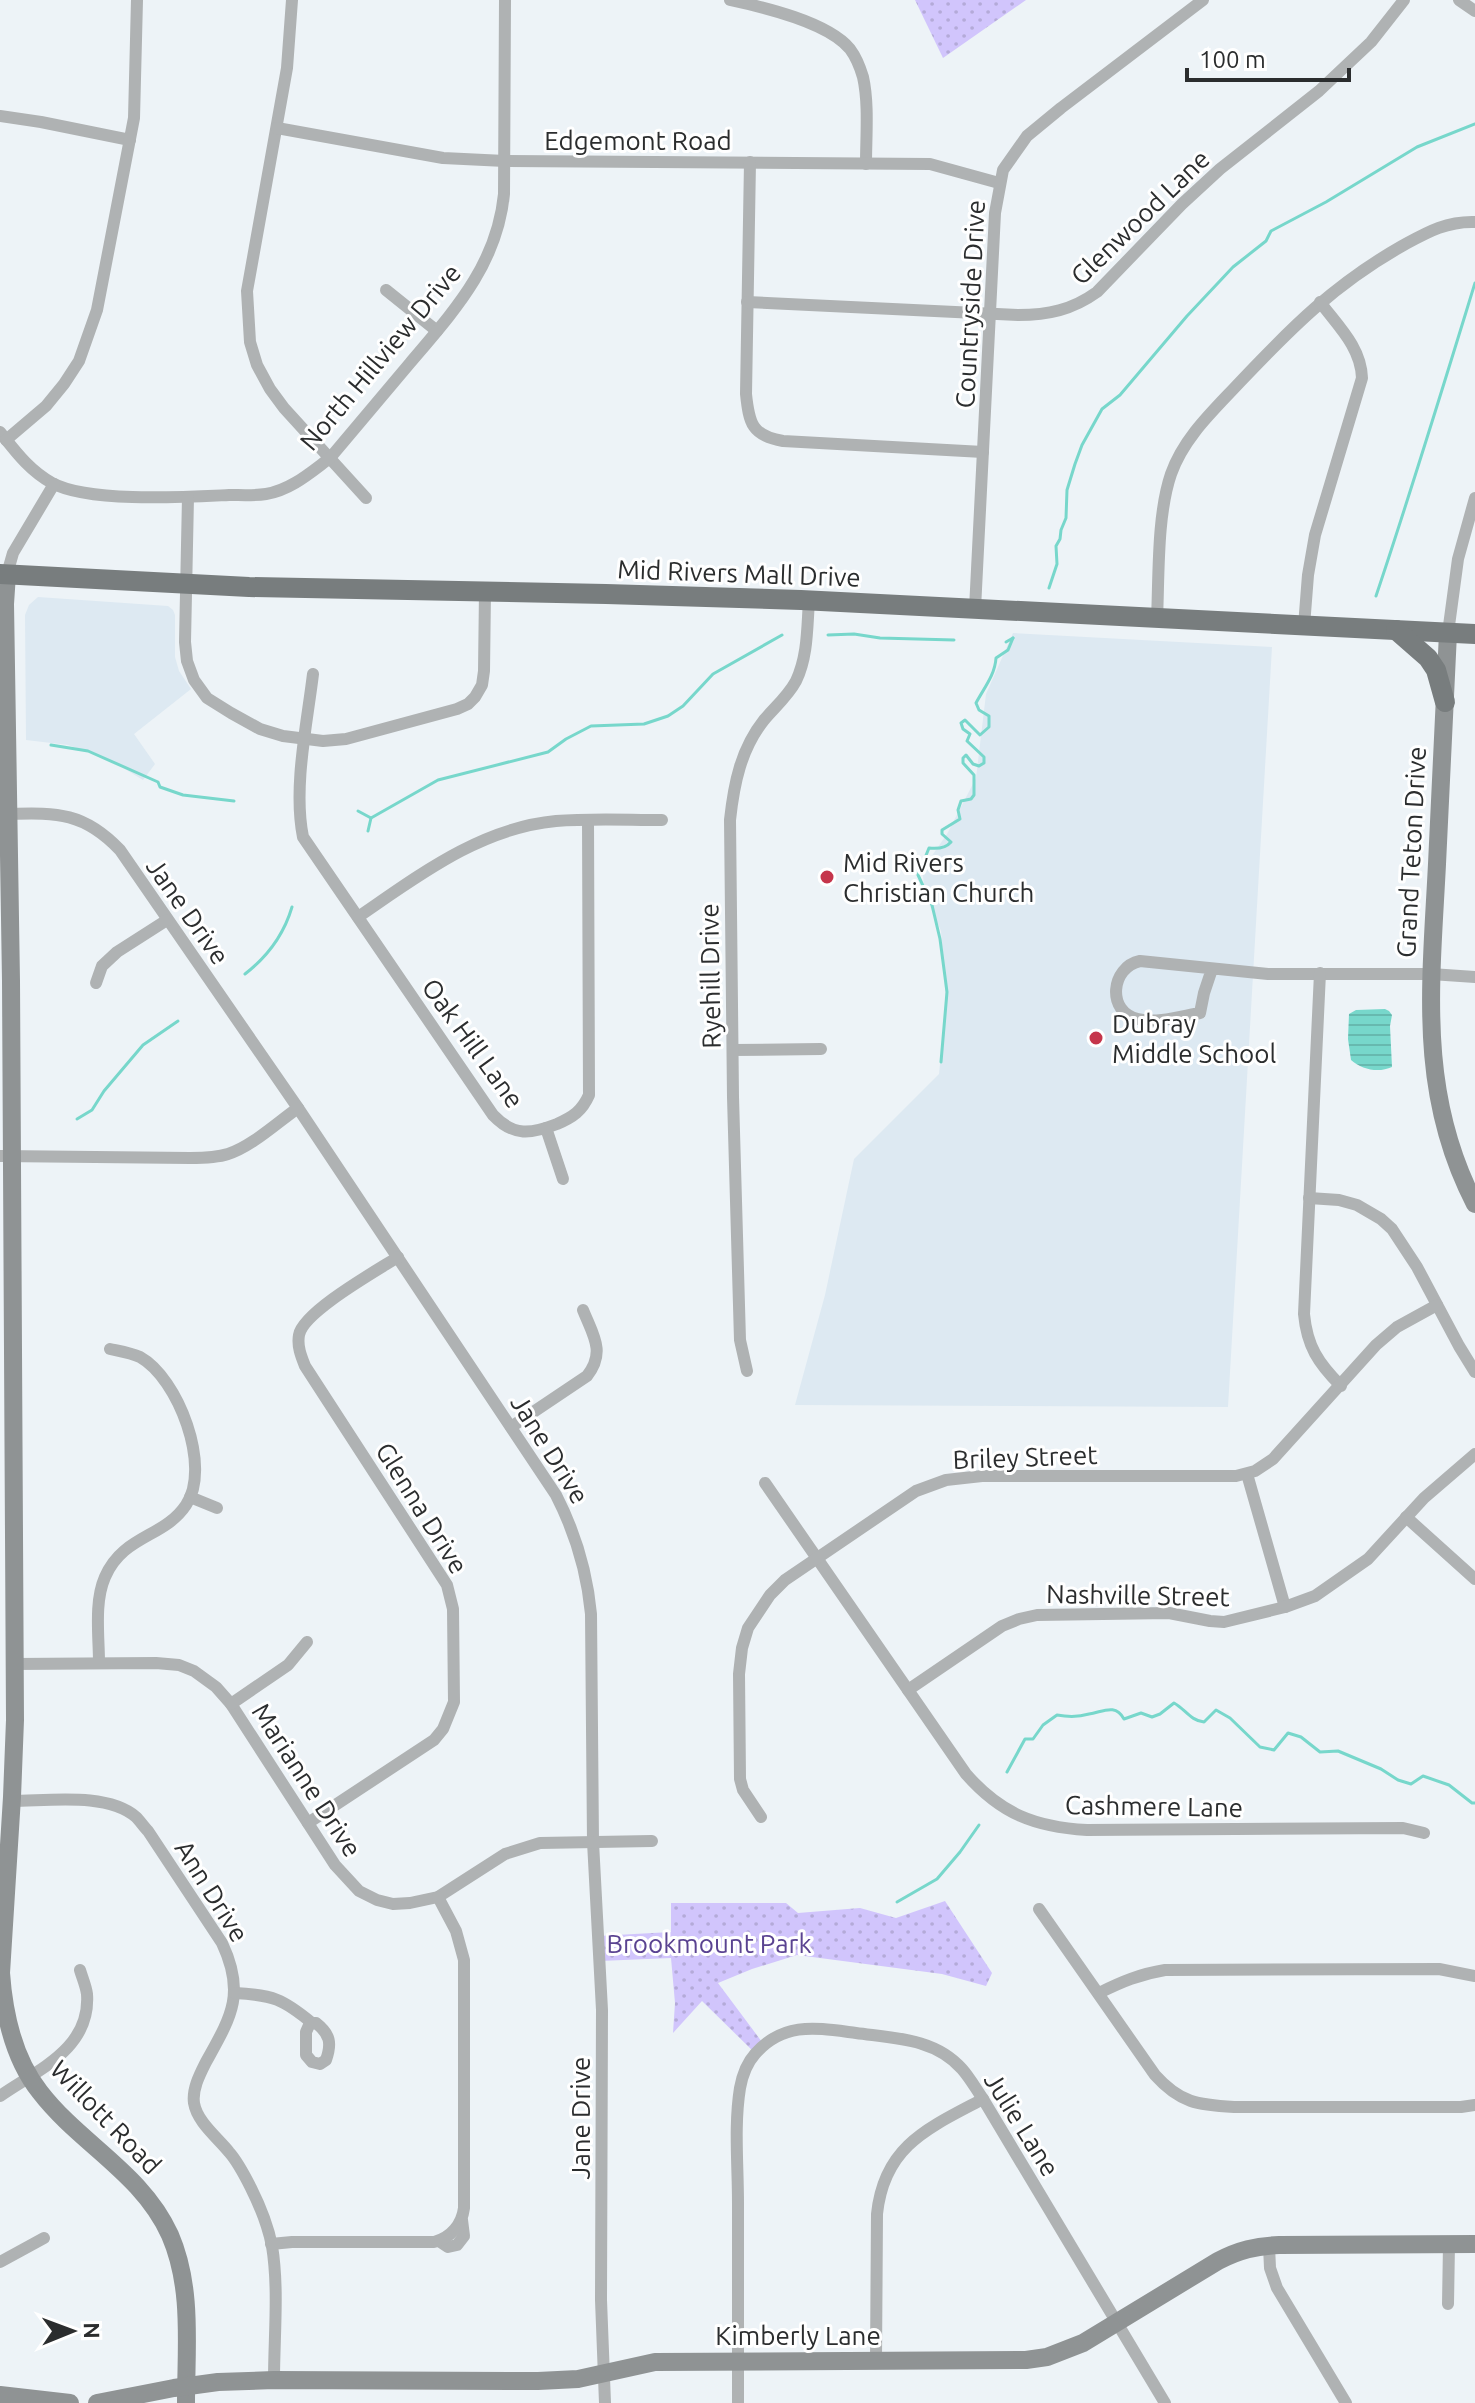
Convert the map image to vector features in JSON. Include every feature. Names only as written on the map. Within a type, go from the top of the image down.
[{"type":"main road","name":"Mid Rivers Mall Drive","points":[[3,574],[185,585],[809,601],[1475,634]]},
{"type":"main road","points":[[1396,630],[1428,658],[1436,670],[1445,702]]},
{"type":"street","points":[[54,484],[25,464],[3,436],[46,406],[79,361],[88,341],[97,310],[136,102],[137,0]]},
{"type":"street","points":[[292,0],[287,68],[247,291],[250,342],[257,365],[284,408],[366,498]]},
{"type":"street","name":"North Hillview Drive","points":[[54,484],[88,494],[188,497],[267,494],[286,488],[330,458],[471,287],[495,241],[501,221],[505,161],[505,0]]},
{"type":"street","points":[[730,0],[818,27],[838,37],[849,48],[857,60],[866,92],[866,164]]},
{"type":"street","name":"Countryside Drive","points":[[975,609],[999,183],[1011,158],[1027,136],[1203,0]]},
{"type":"street","name":"Glenwood Lane","points":[[747,302],[1039,315],[1082,303],[1097,292],[1220,169],[1329,82],[1371,42],[1404,0]]},
{"type":"street","points":[[1459,0],[1475,11]]},
{"type":"street","points":[[0,116],[130,140]]},
{"type":"street","name":"Edgemont Road","points":[[277,128],[443,158],[930,164],[999,183]]},
{"type":"street","points":[[750,162],[746,394],[751,422],[761,435],[783,441],[983,452]]},
{"type":"street","points":[[1157,619],[1166,493],[1171,474],[1190,437],[1289,329],[1320,302],[1384,256],[1433,228],[1457,222],[1475,222]]},
{"type":"street","points":[[386,290],[437,331]]},
{"type":"street","points":[[1304,626],[1315,535],[1362,378],[1362,364],[1355,347],[1320,302]]},
{"type":"street","name":"Willott Road","points":[[54,484],[3,574],[7,1448],[14,1664],[5,1794],[1,1973],[14,2044],[39,2092],[137,2185],[169,2234],[184,2283],[186,2394]]},
{"type":"street","points":[[188,497],[185,585],[187,661],[194,680],[207,698],[260,729],[306,740],[346,739],[468,704],[482,685],[485,591]]},
{"type":"street","name":"Grand Teton Drive","points":[[1475,498],[1458,559],[1448,633],[1431,974],[1432,1055],[1438,1097],[1450,1146],[1475,1204]]},
{"type":"street","name":"Ryehill Drive","points":[[747,1371],[740,1340],[730,834],[735,779],[753,736],[796,681],[806,645],[809,601]]},
{"type":"street","name":"Oak Hill Lane","points":[[313,674],[299,795],[303,837],[493,1115],[518,1131],[546,1128],[580,1112],[589,1095],[588,820]]},
{"type":"street","name":"Jane Drive","points":[[3,814],[61,815],[77,819],[98,830],[120,850],[398,1257],[556,1495],[571,1524],[589,1588],[593,1842],[602,2010],[601,2300],[605,2403]]},
{"type":"street","points":[[358,917],[425,872],[478,843],[523,827],[554,821],[662,820]]},
{"type":"street","points":[[96,983],[102,966],[117,952],[167,920]]},
{"type":"street","points":[[1212,969],[1200,1013],[1139,1020],[1126,1014],[1116,996],[1115,985],[1124,968],[1140,961],[1296,975],[1431,974],[1475,977]]},
{"type":"street","points":[[1320,973],[1304,1314],[1306,1337],[1326,1371],[1341,1386]]},
{"type":"street","points":[[733,1050],[821,1049]]},
{"type":"street","points":[[6,1156],[216,1157],[244,1146],[298,1108]]},
{"type":"street","points":[[546,1128],[563,1179]]},
{"type":"street","points":[[1309,1198],[1357,1205],[1381,1219],[1402,1242],[1475,1372]]},
{"type":"street","name":"Glenna Drive","points":[[308,1823],[434,1740],[443,1729],[454,1702],[453,1609],[447,1585],[305,1366],[299,1351],[299,1333],[307,1320],[398,1257]]},
{"type":"street","points":[[1285,1607],[1247,1474],[1263,1468],[1273,1459],[1376,1345],[1397,1327],[1437,1305]]},
{"type":"street","points":[[511,1427],[587,1376],[595,1365],[598,1353],[583,1310]]},
{"type":"street","points":[[99,1663],[99,1600],[105,1576],[121,1552],[170,1520],[186,1505],[194,1485],[192,1446],[185,1421],[169,1389],[140,1357],[110,1349]]},
{"type":"street","name":"Nashville Street","points":[[908,1690],[1002,1626],[1019,1619],[1048,1614],[1169,1613],[1224,1622],[1315,1596],[1353,1571],[1441,1482],[1475,1454]]},
{"type":"street","name":"Briley Street","points":[[761,1817],[743,1790],[740,1779],[739,1674],[748,1628],[770,1595],[785,1580],[916,1491],[953,1479],[982,1476],[1247,1474]]},
{"type":"street","name":"Cashmere Lane","points":[[765,1483],[966,1774],[983,1793],[1009,1811],[1032,1822],[1087,1830],[1403,1828],[1424,1833]]},
{"type":"street","points":[[190,1497],[217,1508]]},
{"type":"street","points":[[1406,1517],[1475,1579]]},
{"type":"street","points":[[231,1704],[288,1665],[307,1642]]},
{"type":"street","name":"Marianne Drive","points":[[14,1664],[179,1665],[205,1677],[231,1704],[335,1865],[359,1891],[377,1900],[393,1904],[438,1897],[492,1861],[521,1847],[540,1843],[652,1841]]},
{"type":"street","name":"Ann Drive","points":[[5,1794],[92,1800],[111,1804],[135,1816],[222,1943],[230,1960],[235,1993],[226,2026],[200,2074],[194,2103],[200,2117],[232,2155],[251,2187],[265,2222],[271,2244],[275,2294],[274,2380]]},
{"type":"street","points":[[271,2244],[439,2241],[462,2220],[464,1960],[456,1931],[438,1897]]},
{"type":"street","points":[[1039,1909],[1155,2075],[1169,2090],[1193,2102],[1234,2107],[1475,2105]]},
{"type":"street","points":[[1099,1993],[1126,1979],[1165,1970],[1439,1969],[1475,1976]]},
{"type":"street","points":[[0,2096],[68,2050],[82,2028],[87,1993],[80,1970]]},
{"type":"street","points":[[235,1993],[263,1994],[287,2003],[312,2023]]},
{"type":"street","name":"Julie Lane","points":[[738,2361],[739,2103],[742,2079],[750,2061],[770,2041],[800,2028],[819,2028],[918,2041],[951,2058],[962,2069],[1165,2403]]},
{"type":"street","points":[[876,2361],[877,2214],[879,2195],[888,2170],[900,2152],[916,2138],[983,2099]]},
{"type":"street","points":[[0,2262],[44,2238]]},
{"type":"street","points":[[1448,2304],[1449,2244]]},
{"type":"street","name":"Kimberly Lane","points":[[97,2403],[186,2394],[274,2380],[538,2381],[578,2379],[655,2362],[1003,2362],[1047,2357],[1083,2343],[1227,2256],[1252,2247],[1475,2244]]},
{"type":"street","points":[[1269,2246],[1270,2268],[1277,2288],[1346,2403]]},
{"type":"street","points":[[738,2361],[738,2403]]},
{"type":"street","points":[[0,2395],[70,2403]]},
{"type":"shaded area","points":[[38,597],[168,606],[173,610],[175,657],[179,671],[191,689],[134,734],[155,764],[143,780],[107,758],[68,745],[26,740],[25,615],[29,605]]},
{"type":"shaded area","name":"Dubray Middle School","points":[[1013,633],[1272,647],[1228,1407],[795,1405],[825,1295],[854,1159],[939,1074],[946,1003],[941,931],[926,897],[922,870],[947,834],[976,778],[986,694]]},
{"type":"shaded area","points":[[1385,1009],[1392,1015],[1392,1067],[1382,1070],[1365,1068],[1351,1060],[1349,1014],[1356,1010]]},
{"type":"green space","points":[[915,0],[1026,0],[943,58]]},
{"type":"green space","name":"Brookmount Park","points":[[945,1901],[992,1973],[986,1986],[942,1974],[797,1955],[718,1983],[765,2046],[756,2054],[702,2001],[673,2033],[675,2003],[671,1958],[600,1961],[598,1936],[671,1932],[671,1903],[786,1903],[798,1913],[860,1908],[896,1918]]},
{"type":"waterway","points":[[1049,588],[1057,564],[1056,546],[1066,518],[1067,490],[1082,445],[1102,409],[1120,395],[1187,316],[1233,267],[1266,241],[1271,231],[1417,147],[1475,124]]},
{"type":"waterway","points":[[1376,596],[1475,283]]},
{"type":"waterway","points":[[368,831],[371,818],[438,780],[548,752],[591,726],[644,724],[668,716],[683,706],[713,674],[782,635]]},
{"type":"waterway","points":[[828,635],[954,640]]},
{"type":"waterway","points":[[1006,642],[1013,638]]},
{"type":"waterway","points":[[941,1062],[947,992],[932,905],[918,875],[929,848],[941,848],[951,842],[942,830],[960,819],[958,810],[961,801],[974,795],[974,775],[963,763],[963,758],[966,755],[979,766],[984,763],[984,757],[967,741],[970,734],[961,723],[965,720],[980,735],[989,727],[989,716],[979,710],[976,703],[991,676],[996,658],[1008,650],[1013,638]]},
{"type":"waterway","points":[[51,745],[88,751],[158,782],[160,787],[183,795],[234,801]]},
{"type":"waterway","points":[[358,811],[371,818]]},
{"type":"waterway","points":[[245,974],[274,944],[292,907]]},
{"type":"waterway","points":[[77,1119],[92,1110],[143,1045],[178,1021]]},
{"type":"waterway","points":[[1007,1772],[1025,1739],[1033,1739],[1043,1725],[1057,1715],[1077,1716],[1113,1710],[1124,1719],[1141,1713],[1152,1717],[1174,1703],[1204,1722],[1216,1710],[1230,1718],[1260,1747],[1274,1750],[1288,1733],[1301,1737],[1320,1752],[1338,1751],[1381,1769],[1398,1780],[1411,1784],[1423,1776],[1449,1785],[1475,1803]]},
{"type":"waterway","points":[[897,1902],[937,1879],[979,1825]]},
{"type":"place","name":"Mid Rivers Christian Church","points":[[827,877]]},
{"type":"place","name":"Dubray Middle School","points":[[1096,1038]]}]
